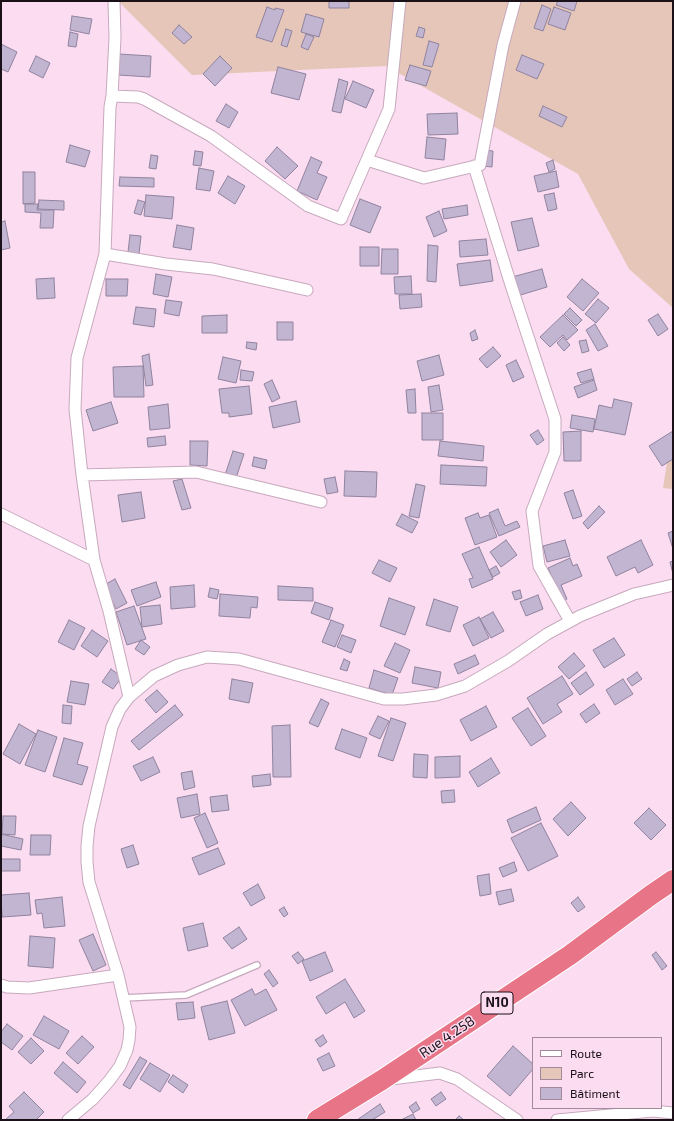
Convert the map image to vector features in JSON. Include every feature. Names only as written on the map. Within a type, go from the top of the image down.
[{"type":"highway","name":"Rue 4.258","points":[[317,1120],[382,1080],[570,955],[673,880]]},
{"type":"street","points":[[114,1],[115,38],[110,107],[105,254],[77,358],[75,409],[82,475],[94,560],[109,611],[129,697]]},
{"type":"street","points":[[112,96],[138,97],[144,99],[211,136],[308,206],[341,219],[389,108],[400,1]]},
{"type":"street","points":[[366,160],[424,178],[480,165],[503,45],[515,1]]},
{"type":"street","points":[[474,166],[511,286],[555,419],[555,452],[532,511],[539,566],[570,621]]},
{"type":"street","points":[[105,254],[166,264],[213,269],[307,290]]},
{"type":"street","points":[[82,475],[196,472],[321,502]]},
{"type":"street","points":[[1,514],[94,560]]},
{"type":"street","points":[[68,1120],[93,1099],[109,1081],[120,1066],[127,1050],[129,1040],[130,1027],[118,975],[89,882],[87,846],[89,826],[112,727],[120,709],[129,697],[154,676],[178,665],[207,657],[238,659],[384,699],[403,699],[436,695],[465,686],[508,661],[547,634],[580,616],[634,594],[673,584]]},
{"type":"street","points":[[1,985],[7,987],[29,988],[118,975]]},
{"type":"street","points":[[382,1080],[440,1073],[457,1079],[517,1120]]},
{"type":"street","points":[[557,1120],[653,1111],[673,1113]]},
{"type":"lane","points":[[123,998],[186,995],[257,965]]},
{"type":"green space","points":[[118,1],[673,1],[673,308],[629,269],[578,174],[386,66],[192,75]]},
{"type":"green space","points":[[673,425],[673,489],[663,488]]},
{"type":"building","points":[[329,1],[349,1],[349,8],[329,8]]},
{"type":"building","points":[[558,1],[577,1],[574,11],[556,5]]},
{"type":"building","points":[[542,5],[551,9],[543,31],[534,28]]},
{"type":"building","points":[[267,7],[275,10],[275,8],[284,10],[272,42],[256,37]]},
{"type":"building","points":[[554,7],[571,13],[565,30],[548,24]]},
{"type":"building","points":[[306,14],[324,19],[319,37],[301,32]]},
{"type":"building","points":[[72,16],[92,19],[89,34],[70,30]]},
{"type":"building","points":[[179,25],[192,37],[184,44],[172,33]]},
{"type":"building","points":[[419,27],[425,29],[423,38],[416,36]]},
{"type":"building","points":[[286,29],[292,31],[287,47],[281,45]]},
{"type":"building","points":[[70,32],[78,34],[76,47],[68,46]]},
{"type":"building","points":[[306,34],[314,37],[308,50],[301,47]]},
{"type":"building","points":[[429,41],[439,44],[432,67],[423,65]]},
{"type":"building","points":[[1,44],[17,52],[8,72],[1,69]]},
{"type":"building","points":[[119,54],[151,56],[150,77],[118,75]]},
{"type":"building","points":[[522,55],[544,64],[537,79],[516,70]]},
{"type":"building","points":[[36,56],[50,63],[43,78],[29,71]]},
{"type":"building","points":[[220,56],[232,68],[215,86],[203,74]]},
{"type":"building","points":[[410,65],[431,71],[426,86],[405,80]]},
{"type":"building","points":[[278,67],[306,74],[299,100],[271,93]]},
{"type":"building","points":[[339,79],[348,82],[341,113],[332,111]]},
{"type":"building","points":[[353,81],[374,90],[366,108],[345,99]]},
{"type":"building","points":[[226,104],[238,112],[229,128],[216,121]]},
{"type":"building","points":[[543,106],[567,117],[562,127],[539,116]]},
{"type":"building","points":[[457,113],[458,134],[428,135],[427,114]]},
{"type":"building","points":[[427,137],[446,139],[444,160],[425,158]]},
{"type":"building","points":[[70,145],[90,151],[85,167],[66,162]]},
{"type":"building","points":[[277,147],[298,166],[285,179],[265,161]]},
{"type":"building","points":[[484,150],[493,151],[492,167],[482,166]]},
{"type":"building","points":[[195,151],[203,152],[201,166],[193,165]]},
{"type":"building","points":[[151,155],[158,156],[156,169],[149,168]]},
{"type":"building","points":[[311,157],[322,162],[317,173],[327,177],[317,200],[297,191]]},
{"type":"building","points":[[553,160],[555,169],[549,172],[546,163]]},
{"type":"building","points":[[199,168],[214,171],[210,191],[196,189]]},
{"type":"building","points":[[556,171],[559,187],[538,192],[534,176]]},
{"type":"building","points":[[23,172],[35,172],[35,203],[23,204]]},
{"type":"building","points":[[228,176],[245,186],[235,204],[218,193]]},
{"type":"building","points":[[120,177],[154,178],[154,187],[119,186]]},
{"type":"building","points":[[554,193],[557,209],[548,211],[544,195]]},
{"type":"building","points":[[146,195],[174,197],[172,219],[144,216]]},
{"type":"building","points":[[360,199],[381,207],[370,233],[350,225]]},
{"type":"building","points":[[39,200],[64,201],[64,210],[38,209]]},
{"type":"building","points":[[138,200],[145,202],[141,215],[134,213]]},
{"type":"building","points":[[25,204],[38,204],[37,210],[54,210],[53,228],[40,228],[41,213],[25,212]]},
{"type":"building","points":[[467,205],[468,215],[444,219],[442,209]]},
{"type":"building","points":[[439,211],[447,231],[434,237],[426,217]]},
{"type":"building","points":[[532,218],[539,246],[518,251],[511,222]]},
{"type":"building","points":[[5,221],[10,248],[1,250],[1,222]]},
{"type":"building","points":[[177,225],[194,228],[191,250],[173,247]]},
{"type":"building","points":[[130,235],[141,236],[139,254],[128,252]]},
{"type":"building","points":[[486,239],[488,255],[460,257],[459,241]]},
{"type":"building","points":[[428,245],[438,246],[436,282],[427,281]]},
{"type":"building","points":[[360,247],[379,247],[379,266],[360,266]]},
{"type":"building","points":[[382,249],[398,249],[398,274],[381,274]]},
{"type":"building","points":[[490,260],[493,281],[460,286],[457,264]]},
{"type":"building","points":[[542,269],[547,287],[517,296],[512,277]]},
{"type":"building","points":[[156,274],[172,277],[168,297],[153,294]]},
{"type":"building","points":[[411,276],[412,294],[395,294],[394,277]]},
{"type":"building","points":[[54,278],[55,298],[37,299],[36,279]]},
{"type":"building","points":[[106,279],[128,279],[127,296],[106,296]]},
{"type":"building","points":[[582,279],[599,293],[583,311],[567,297]]},
{"type":"building","points":[[421,294],[422,307],[400,309],[399,295]]},
{"type":"building","points":[[598,299],[609,308],[596,323],[585,314]]},
{"type":"building","points":[[166,300],[182,302],[179,316],[164,313]]},
{"type":"building","points":[[136,307],[156,309],[154,327],[133,324]]},
{"type":"building","points":[[570,308],[582,320],[576,326],[564,314]]},
{"type":"building","points":[[658,314],[668,329],[658,336],[648,320]]},
{"type":"building","points":[[227,315],[227,333],[202,333],[202,316]]},
{"type":"building","points":[[563,315],[578,330],[567,340],[563,335],[550,347],[540,337]]},
{"type":"building","points":[[277,322],[293,322],[293,340],[277,340]]},
{"type":"building","points":[[595,324],[608,346],[598,351],[586,330]]},
{"type":"building","points":[[475,330],[478,339],[472,341],[470,333]]},
{"type":"building","points":[[563,337],[570,345],[564,351],[557,343]]},
{"type":"building","points":[[586,340],[589,351],[582,353],[579,341]]},
{"type":"building","points":[[247,342],[257,343],[256,350],[246,348]]},
{"type":"building","points":[[493,347],[501,356],[487,368],[479,359]]},
{"type":"building","points":[[149,354],[153,385],[146,386],[142,356]]},
{"type":"building","points":[[439,355],[444,375],[422,381],[417,361]]},
{"type":"building","points":[[223,357],[241,361],[236,383],[218,379]]},
{"type":"building","points":[[516,360],[524,377],[513,382],[506,365]]},
{"type":"building","points":[[143,366],[144,397],[114,397],[113,367]]},
{"type":"building","points":[[591,369],[594,379],[581,383],[577,373]]},
{"type":"building","points":[[241,370],[254,372],[252,381],[240,380]]},
{"type":"building","points":[[272,380],[280,398],[272,402],[264,384]]},
{"type":"building","points":[[594,380],[597,390],[578,398],[574,387]]},
{"type":"building","points":[[439,385],[443,410],[431,412],[428,387]]},
{"type":"building","points":[[249,386],[252,414],[229,417],[229,413],[222,413],[219,389]]},
{"type":"building","points":[[415,389],[416,413],[408,413],[406,390]]},
{"type":"building","points":[[614,399],[632,403],[625,435],[594,429],[599,405],[612,408]]},
{"type":"building","points":[[296,401],[300,422],[273,428],[269,407]]},
{"type":"building","points":[[111,402],[118,423],[93,431],[86,410]]},
{"type":"building","points":[[168,404],[170,428],[150,430],[148,407]]},
{"type":"building","points":[[422,413],[443,413],[443,440],[422,440]]},
{"type":"building","points":[[572,415],[595,419],[593,432],[570,428]]},
{"type":"building","points":[[538,430],[544,440],[537,445],[530,435]]},
{"type":"building","points":[[581,431],[581,461],[564,461],[563,432]]},
{"type":"building","points":[[673,431],[673,459],[662,466],[649,446]]},
{"type":"building","points":[[165,436],[166,445],[148,447],[147,438]]},
{"type":"building","points":[[190,441],[208,441],[207,466],[190,465]]},
{"type":"building","points":[[440,441],[484,446],[483,461],[438,456]]},
{"type":"building","points":[[233,451],[244,454],[236,478],[225,475]]},
{"type":"building","points":[[254,457],[267,460],[265,469],[252,466]]},
{"type":"building","points":[[441,465],[487,467],[486,486],[440,484]]},
{"type":"building","points":[[345,471],[377,472],[376,497],[344,496]]},
{"type":"building","points":[[335,477],[338,492],[327,494],[324,479]]},
{"type":"building","points":[[182,479],[191,508],[182,510],[173,481]]},
{"type":"building","points":[[416,484],[425,486],[419,518],[409,516]]},
{"type":"building","points":[[573,490],[582,516],[573,519],[564,493]]},
{"type":"building","points":[[141,492],[145,518],[122,522],[118,495]]},
{"type":"building","points":[[599,506],[605,512],[588,529],[583,523]]},
{"type":"building","points":[[498,509],[505,526],[517,521],[520,527],[499,536],[489,513]]},
{"type":"building","points":[[478,513],[480,518],[489,515],[497,537],[475,545],[465,518]]},
{"type":"building","points":[[402,514],[418,522],[412,533],[396,525]]},
{"type":"building","points":[[673,531],[673,549],[668,533]]},
{"type":"building","points":[[506,540],[517,555],[501,567],[490,552]]},
{"type":"building","points":[[565,540],[570,556],[547,562],[543,546]]},
{"type":"building","points":[[641,540],[653,565],[638,573],[635,567],[616,576],[607,557]]},
{"type":"building","points":[[479,547],[493,579],[472,588],[469,579],[473,578],[462,554]]},
{"type":"building","points":[[570,558],[573,566],[577,564],[582,576],[561,585],[567,599],[563,601],[548,568]]},
{"type":"building","points":[[379,560],[397,568],[390,582],[372,573]]},
{"type":"building","points":[[673,561],[673,574],[670,562]]},
{"type":"building","points":[[496,566],[500,573],[493,577],[489,570]]},
{"type":"building","points":[[115,579],[127,603],[116,609],[104,585]]},
{"type":"building","points":[[156,582],[161,597],[137,606],[131,590]]},
{"type":"building","points":[[194,585],[195,607],[171,609],[170,587]]},
{"type":"building","points":[[278,586],[313,588],[313,601],[278,600]]},
{"type":"building","points":[[210,588],[219,590],[217,599],[208,597]]},
{"type":"building","points":[[520,590],[522,598],[515,600],[512,592]]},
{"type":"building","points":[[220,594],[258,597],[257,608],[251,607],[250,618],[219,616]]},
{"type":"building","points":[[538,595],[543,609],[526,616],[520,602]]},
{"type":"building","points":[[389,598],[415,607],[405,635],[380,626]]},
{"type":"building","points":[[434,599],[458,607],[450,632],[426,625]]},
{"type":"building","points":[[315,602],[333,608],[329,620],[311,613]]},
{"type":"building","points":[[160,605],[162,624],[142,627],[140,607]]},
{"type":"building","points":[[134,606],[146,639],[127,645],[116,612]]},
{"type":"building","points":[[493,612],[504,631],[491,638],[480,619]]},
{"type":"building","points":[[479,617],[489,638],[473,646],[463,625]]},
{"type":"building","points":[[69,620],[85,628],[74,650],[58,642]]},
{"type":"building","points":[[331,620],[344,625],[335,647],[322,642]]},
{"type":"building","points":[[92,630],[108,641],[97,657],[81,646]]},
{"type":"building","points":[[342,635],[356,640],[351,653],[337,647]]},
{"type":"building","points":[[614,638],[625,655],[604,668],[593,650]]},
{"type":"building","points":[[141,640],[150,647],[144,655],[135,649]]},
{"type":"building","points":[[395,643],[410,650],[400,673],[384,666]]},
{"type":"building","points":[[574,653],[585,666],[569,679],[558,667]]},
{"type":"building","points":[[475,655],[479,664],[458,674],[454,664]]},
{"type":"building","points":[[344,659],[350,662],[347,671],[340,669]]},
{"type":"building","points":[[415,667],[441,672],[438,688],[412,683]]},
{"type":"building","points":[[111,669],[122,677],[113,689],[102,682]]},
{"type":"building","points":[[374,670],[398,678],[392,695],[369,688]]},
{"type":"building","points":[[586,672],[594,685],[580,695],[571,683]]},
{"type":"building","points":[[637,672],[642,679],[632,686],[627,679]]},
{"type":"building","points":[[562,676],[573,694],[557,704],[562,712],[543,724],[527,698]]},
{"type":"building","points":[[232,679],[253,683],[249,703],[229,699]]},
{"type":"building","points":[[623,679],[633,694],[615,705],[606,690]]},
{"type":"building","points":[[71,681],[89,684],[85,705],[67,702]]},
{"type":"building","points":[[157,690],[168,702],[156,713],[145,700]]},
{"type":"building","points":[[321,699],[329,703],[318,727],[309,723]]},
{"type":"building","points":[[594,704],[600,713],[586,723],[580,714]]},
{"type":"building","points":[[63,705],[72,706],[71,724],[62,723]]},
{"type":"building","points":[[175,705],[183,715],[139,750],[131,741]]},
{"type":"building","points":[[486,706],[497,727],[471,741],[460,720]]},
{"type":"building","points":[[528,708],[546,736],[531,746],[512,718]]},
{"type":"building","points":[[378,716],[389,721],[380,739],[369,734]]},
{"type":"building","points":[[391,718],[406,723],[393,761],[378,756]]},
{"type":"building","points":[[19,724],[36,734],[20,764],[3,754]]},
{"type":"building","points":[[290,725],[291,777],[273,777],[272,726]]},
{"type":"building","points":[[342,729],[367,738],[360,758],[335,749]]},
{"type":"building","points":[[38,730],[57,737],[45,772],[25,765]]},
{"type":"building","points":[[64,738],[83,743],[77,764],[88,767],[82,785],[53,776]]},
{"type":"building","points":[[414,754],[428,755],[427,778],[413,777]]},
{"type":"building","points":[[460,756],[460,777],[435,778],[435,757]]},
{"type":"building","points":[[153,757],[160,772],[141,781],[133,766]]},
{"type":"building","points":[[491,758],[500,773],[478,787],[469,772]]},
{"type":"building","points":[[192,771],[195,787],[184,790],[181,773]]},
{"type":"building","points":[[270,774],[271,785],[253,787],[252,776]]},
{"type":"building","points":[[454,790],[455,802],[442,803],[441,791]]},
{"type":"building","points":[[197,794],[200,814],[181,818],[177,798]]},
{"type":"building","points":[[227,795],[229,810],[212,812],[210,797]]},
{"type":"building","points":[[571,802],[586,818],[568,836],[553,819]]},
{"type":"building","points":[[536,807],[541,820],[512,833],[507,820]]},
{"type":"building","points":[[649,808],[666,825],[651,840],[634,823]]},
{"type":"building","points":[[205,813],[218,843],[207,848],[194,818]]},
{"type":"building","points":[[3,816],[16,816],[15,835],[2,834]]},
{"type":"building","points":[[541,823],[558,856],[528,871],[511,838]]},
{"type":"building","points":[[1,834],[23,839],[21,850],[1,846]]},
{"type":"building","points":[[31,835],[51,835],[50,855],[30,855]]},
{"type":"building","points":[[133,845],[139,864],[127,868],[121,849]]},
{"type":"building","points":[[218,848],[225,864],[199,875],[192,858]]},
{"type":"building","points":[[1,859],[20,859],[20,871],[1,871]]},
{"type":"building","points":[[514,862],[517,871],[503,877],[499,868]]},
{"type":"building","points":[[489,874],[491,894],[480,896],[477,876]]},
{"type":"building","points":[[258,884],[265,898],[251,906],[243,893]]},
{"type":"building","points":[[511,889],[514,901],[499,905],[496,892]]},
{"type":"building","points":[[29,893],[31,915],[2,917],[1,895]]},
{"type":"building","points":[[62,897],[65,926],[44,928],[42,913],[37,914],[35,900]]},
{"type":"building","points":[[578,897],[585,907],[578,912],[571,903]]},
{"type":"building","points":[[284,907],[288,914],[284,917],[279,910]]},
{"type":"building","points":[[203,923],[208,946],[188,951],[183,928]]},
{"type":"building","points":[[239,927],[247,939],[232,949],[223,938]]},
{"type":"building","points":[[93,934],[106,965],[93,971],[79,940]]},
{"type":"building","points":[[30,936],[55,938],[53,968],[28,966]]},
{"type":"building","points":[[298,952],[304,959],[298,964],[292,956]]},
{"type":"building","points":[[325,952],[333,971],[310,981],[302,961]]},
{"type":"building","points":[[656,952],[667,966],[662,970],[652,955]]},
{"type":"building","points":[[269,970],[278,983],[273,987],[264,974]]},
{"type":"building","points":[[345,979],[365,1011],[354,1018],[345,1002],[326,1014],[316,997]]},
{"type":"building","points":[[252,989],[255,995],[266,989],[277,1010],[245,1026],[231,1000]]},
{"type":"building","points":[[227,1001],[235,1033],[209,1040],[201,1007]]},
{"type":"building","points":[[193,1002],[195,1018],[178,1020],[176,1003]]},
{"type":"building","points":[[44,1016],[69,1031],[59,1049],[33,1035]]},
{"type":"building","points":[[7,1024],[23,1036],[12,1050],[1,1042],[1,1032]]},
{"type":"building","points":[[323,1035],[327,1042],[320,1047],[315,1040]]},
{"type":"building","points":[[82,1036],[94,1047],[78,1064],[66,1053]]},
{"type":"building","points":[[31,1038],[44,1051],[31,1064],[18,1052]]},
{"type":"building","points":[[513,1046],[532,1063],[532,1070],[510,1096],[487,1076]]},
{"type":"building","points":[[329,1053],[335,1066],[323,1071],[317,1059]]},
{"type":"building","points":[[140,1057],[147,1061],[130,1089],[123,1085]]},
{"type":"building","points":[[63,1062],[86,1082],[77,1093],[54,1073]]},
{"type":"building","points":[[150,1063],[170,1075],[160,1092],[140,1079]]},
{"type":"building","points":[[173,1075],[188,1085],[183,1093],[168,1082]]},
{"type":"building","points":[[24,1092],[44,1112],[36,1120],[5,1120],[14,1112],[9,1106]]},
{"type":"building","points":[[441,1092],[446,1099],[436,1106],[431,1099]]},
{"type":"building","points":[[416,1102],[420,1109],[413,1113],[409,1107]]},
{"type":"building","points":[[380,1104],[385,1112],[372,1120],[357,1120]]},
{"type":"building","points":[[413,1114],[416,1120],[401,1120]]},
{"type":"building","points":[[459,1116],[464,1120],[455,1120]]}]
